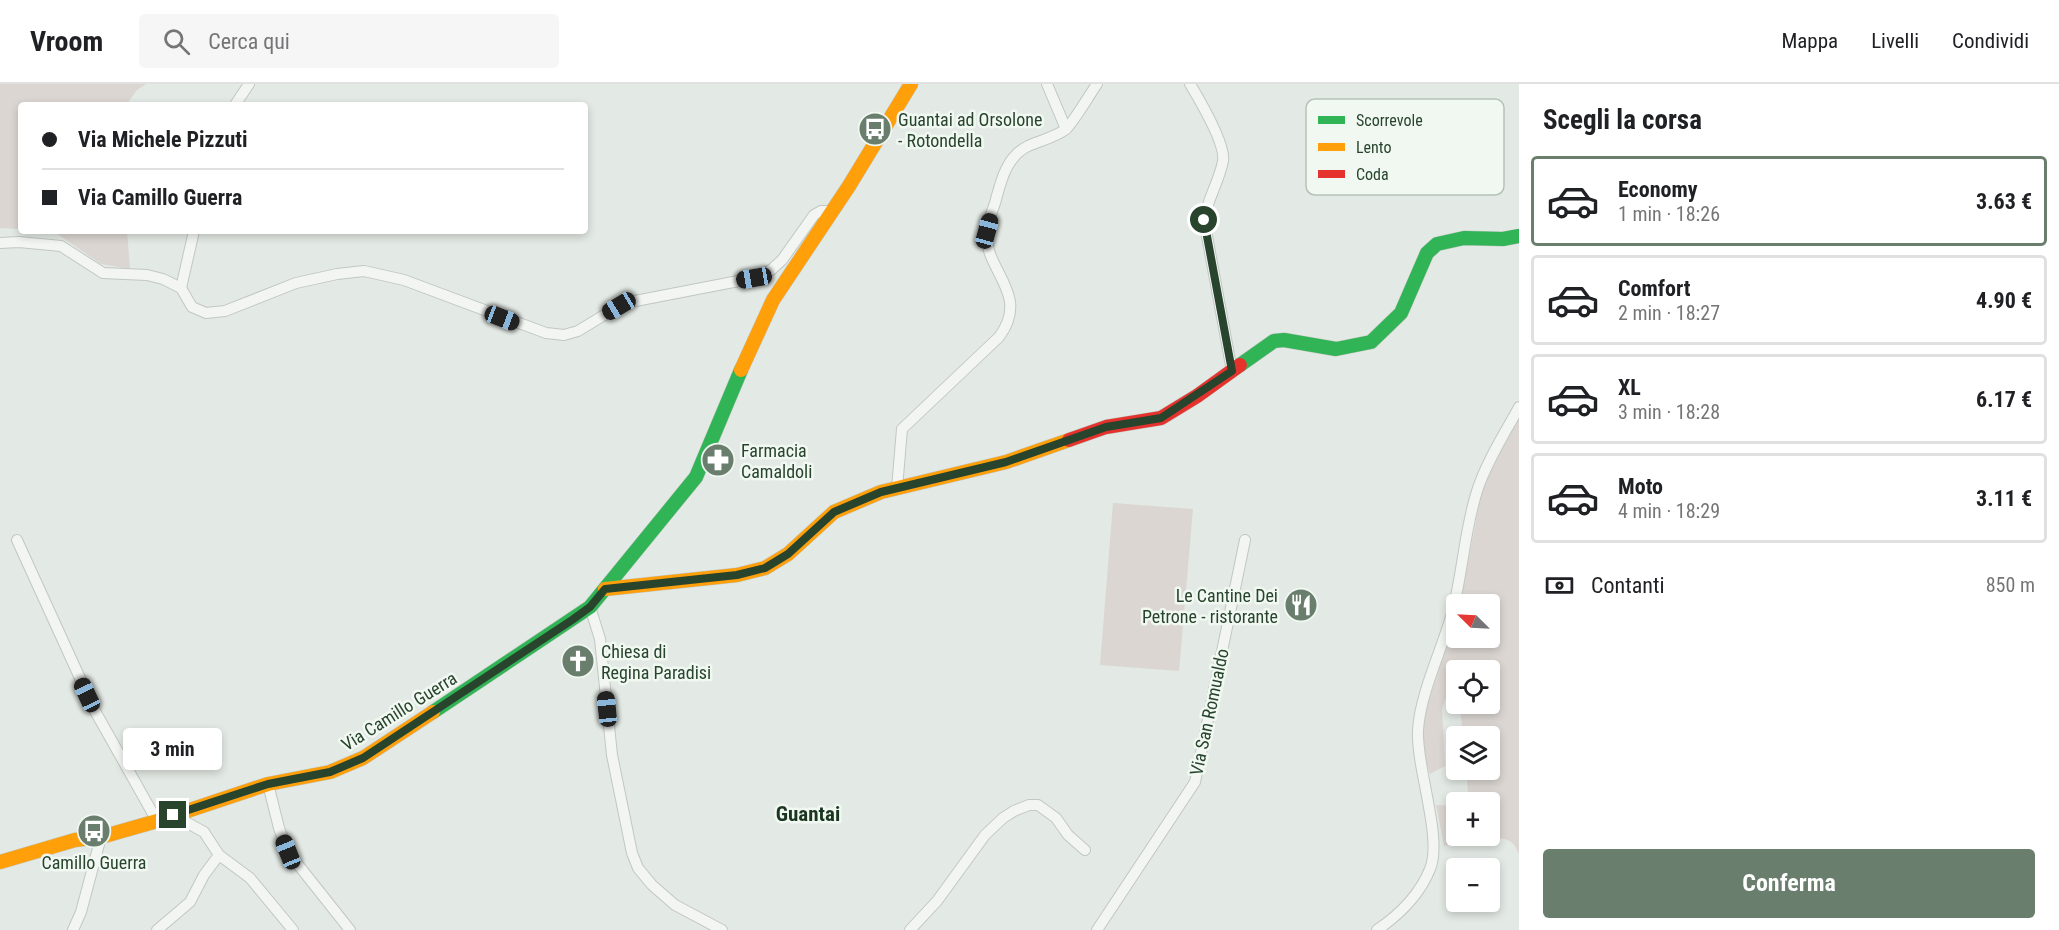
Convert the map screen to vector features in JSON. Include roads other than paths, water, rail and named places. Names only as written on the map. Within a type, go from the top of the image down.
[{"type":"street","points":[[237,102],[249,84]]},
{"type":"street","name":"Via Camillo Guerra","points":[[0,862],[75,840],[101,837],[157,821],[268,784],[330,772],[363,758],[590,607],[696,477],[773,300],[849,186],[911,84]]},
{"type":"street","points":[[1047,84],[1066,129]]},
{"type":"street","points":[[897,488],[902,429],[999,337],[1008,320],[1011,300],[989,248],[987,231],[1001,180],[1008,164],[1017,153],[1066,129],[1097,84]]},
{"type":"street","points":[[1190,84],[1210,118],[1224,159],[1206,208],[1204,220],[1232,371]]},
{"type":"street","points":[[0,243],[19,242],[61,246],[103,273],[147,275],[163,279],[181,288],[192,307],[206,313],[225,311],[296,283],[337,274],[372,272],[404,280],[524,326],[546,333],[564,334],[578,331],[619,306],[630,302],[754,278],[771,270],[782,260],[814,215],[821,211],[831,211]]},
{"type":"street","points":[[181,288],[193,234]]},
{"type":"street","points":[[605,589],[737,575],[765,568],[788,554],[834,512],[881,492],[1006,462],[1106,427],[1161,418],[1274,341],[1284,340],[1336,349],[1371,342],[1401,314],[1427,253],[1437,244],[1464,238],[1503,239],[1519,236]]},
{"type":"street","points":[[1377,930],[1393,919],[1416,894],[1431,868],[1434,846],[1418,745],[1420,715],[1452,615],[1478,489],[1489,462],[1519,407]]},
{"type":"street","points":[[17,540],[95,711],[157,821]]},
{"type":"street","name":"Via San Romualdo","points":[[1097,930],[1195,782],[1245,540]]},
{"type":"street","points":[[590,607],[600,639],[612,755],[638,868],[652,885],[675,905],[722,930]]},
{"type":"street","points":[[268,784],[279,828],[288,852],[350,930]]},
{"type":"street","points":[[910,930],[937,901],[985,836],[1003,818],[1014,811],[1029,805],[1038,805],[1056,818],[1068,835],[1085,850]]},
{"type":"street","points":[[173,815],[204,832],[219,855],[250,878],[293,930]]},
{"type":"street","points":[[73,930],[81,912],[101,837]]},
{"type":"street","points":[[157,930],[190,902],[204,875],[219,855]]},
{"type":"place","name":"Guantai ad Orsolone - Rotondella","points":[[875,129]]},
{"type":"place","name":"Farmacia Camaldoli","points":[[718,460]]},
{"type":"place","name":"Le Cantine Dei Petrone - ristorante","points":[[1301,605]]},
{"type":"place","name":"Chiesa di Regina Paradisi","points":[[578,661]]},
{"type":"place","name":"Camillo Guerra","points":[[94,831]]},
{"type":"district","name":"Guantai","points":[[808,814]]}]
